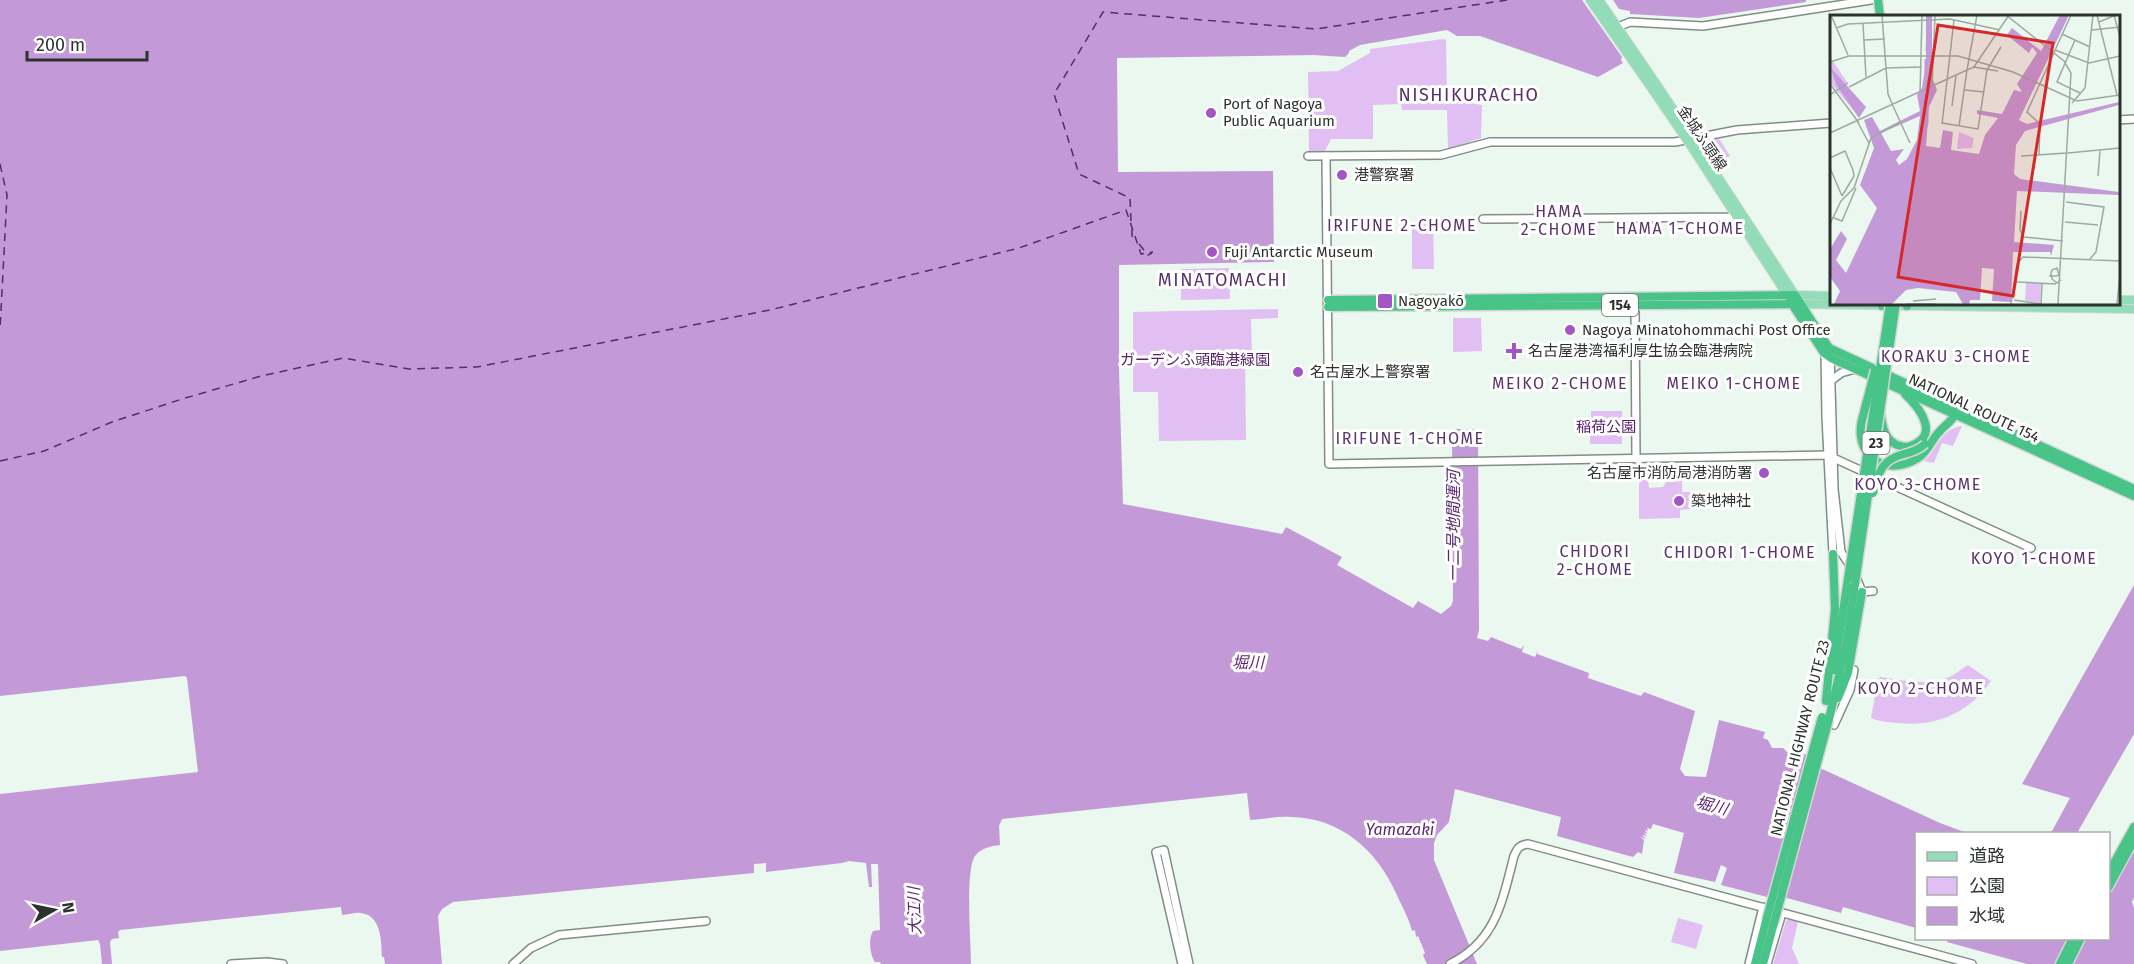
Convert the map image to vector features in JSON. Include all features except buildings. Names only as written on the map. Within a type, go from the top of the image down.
[{"type":"highway","points":[[1872,0],[1875,15]]},
{"type":"highway","points":[[1878,0],[1880,15]]},
{"type":"highway","points":[[1793,300],[1828,353]]},
{"type":"highway","name":"154","points":[[1328,303],[1793,300]]},
{"type":"highway","name":"154","points":[[1328,303],[1635,305],[1793,300]]},
{"type":"highway","name":"NATIONAL HIGHWAY ROUTE 23","points":[[1765,964],[1829,721],[1829,704],[1846,645],[1852,581],[1884,344],[1885,304]]},
{"type":"highway","name":"NATIONAL HIGHWAY ROUTE 23","points":[[1852,581],[1864,522],[1896,304]]},
{"type":"highway","name":"23","points":[[1884,344],[1863,417],[1860,435],[1864,449],[1877,461],[1891,465],[1905,463],[1922,455],[1935,436],[1952,419]]},
{"type":"highway","name":"NATIONAL ROUTE 154","points":[[1828,353],[1855,369],[2134,496]]},
{"type":"highway","name":"NATIONAL ROUTE 154","points":[[1828,353],[2134,489]]},
{"type":"highway","name":"23","points":[[1881,409],[1884,430],[1889,440],[1898,446],[1912,446],[1923,435],[1926,421],[1915,403],[1898,388]]},
{"type":"highway","name":"23","points":[[1864,522],[1877,477],[1885,463],[1890,458],[1920,448],[1938,425],[1962,416]]},
{"type":"highway","name":"23","points":[[1829,704],[1836,602],[1833,554]]},
{"type":"highway","name":"23","points":[[1829,704],[1841,693],[1848,673],[1862,592]]},
{"type":"highway","name":"NATIONAL HIGHWAY ROUTE 23","points":[[1755,964],[1829,721]]},
{"type":"highway","points":[[2110,872],[2134,829]]},
{"type":"highway","points":[[2110,886],[2134,840]]},
{"type":"highway","points":[[2064,964],[2073,940]]},
{"type":"highway","points":[[2064,964],[2079,940]]},
{"type":"main road","name":"金城ふ頭線","points":[[1590,0],[1601,10],[1655,87],[1793,300]]},
{"type":"main road","name":"金城ふ頭線","points":[[1599,0],[1601,10]]},
{"type":"main road","name":"金城ふ頭線","points":[[1696,148],[1793,300]]},
{"type":"main road","points":[[1793,300],[1830,296]]},
{"type":"main road","points":[[1793,300],[1830,302]]},
{"type":"main road","points":[[1885,304],[2134,309]]},
{"type":"street","points":[[1614,28],[1630,22],[1703,26],[1872,0]]},
{"type":"street","points":[[2119,120],[2134,119]]},
{"type":"street","points":[[1308,156],[1441,155],[1490,142],[1675,142],[1737,130],[1830,123]]},
{"type":"street","points":[[1326,156],[1329,464],[1830,456],[2031,548]]},
{"type":"street","points":[[1483,219],[1732,217],[1736,214]]},
{"type":"street","points":[[1635,305],[1636,459]]},
{"type":"street","points":[[1828,353],[1832,380],[1830,456],[1841,552],[1859,582],[1862,592],[1874,591]]},
{"type":"street","points":[[1828,353],[1833,554]]},
{"type":"street","points":[[1832,380],[1841,373],[1855,369]]},
{"type":"street","points":[[1829,721],[1850,690],[1854,670]]},
{"type":"street","points":[[2110,879],[2134,829]]},
{"type":"street","points":[[1450,964],[1473,948],[1491,928],[1498,914],[1514,856],[1522,845],[1539,846],[1972,964]]},
{"type":"street","points":[[1182,964],[1156,852],[1164,850],[1189,964]]},
{"type":"street","points":[[1749,964],[1764,907]]},
{"type":"street","points":[[1765,964],[1782,913]]},
{"type":"street","points":[[513,964],[531,948],[559,935],[706,921]]},
{"type":"street","points":[[231,964],[267,962],[284,964]]},
{"type":"green space","points":[[1446,40],[1447,99],[1482,105],[1481,138],[1448,149],[1447,110],[1402,110],[1401,104],[1373,105],[1373,139],[1331,139],[1325,151],[1309,151],[1308,72],[1338,71],[1370,53],[1370,49]]},
{"type":"green space","points":[[1717,139],[1730,156],[1716,165],[1701,141]]},
{"type":"green space","points":[[1412,223],[1433,223],[1434,269],[1412,269]]},
{"type":"green space","points":[[1229,268],[1230,299],[1181,300],[1181,269]]},
{"type":"green space","name":"ガーデンふ頭臨港緑園","points":[[1278,309],[1278,318],[1251,319],[1252,355],[1245,355],[1246,440],[1159,441],[1158,392],[1133,392],[1133,312]]},
{"type":"green space","points":[[1453,318],[1481,318],[1482,351],[1453,352]]},
{"type":"green space","name":"稲荷公園","points":[[1591,411],[1622,411],[1622,444],[1590,444]]},
{"type":"green space","points":[[1962,426],[1953,446],[1942,443],[1934,463],[1924,461],[1944,435]]},
{"type":"green space","points":[[1670,475],[1678,476],[1682,481],[1682,492],[1690,492],[1690,509],[1680,510],[1680,518],[1639,519],[1639,480],[1648,480],[1649,488],[1663,487]]},
{"type":"green space","points":[[1968,665],[1991,681],[1973,702],[1950,716],[1912,724],[1871,718],[1880,677],[1931,682],[1950,677]]},
{"type":"green space","points":[[1678,918],[1703,925],[1696,949],[1671,942]]},
{"type":"green space","points":[[1789,919],[1798,922],[1792,948],[1799,964],[1773,964],[1786,921]]},
{"type":"water","points":[[0,0],[1582,0],[1622,57],[1623,63],[1598,77],[1480,36],[1457,36],[1447,30],[1360,45],[1349,51],[1345,57],[1313,55],[1117,58],[1118,172],[1273,171],[1274,262],[1119,265],[1123,504],[1282,534],[1286,527],[1342,557],[1337,565],[1413,608],[1418,601],[1441,614],[1451,606],[1453,601],[1452,429],[1478,429],[1479,630],[1477,638],[1488,641],[1491,637],[1521,649],[1524,645],[1522,652],[1535,657],[1538,650],[1537,654],[1589,673],[1588,678],[1641,696],[1644,692],[1695,711],[1680,769],[1685,776],[1706,777],[1719,720],[1765,732],[1763,738],[1768,740],[1772,748],[1783,748],[1787,752],[1800,752],[1821,762],[1820,768],[1964,832],[1915,832],[1915,928],[1843,907],[1841,913],[1769,893],[1767,897],[1721,885],[1727,868],[1721,865],[1715,882],[1674,873],[1684,833],[1653,824],[1651,829],[1645,830],[1647,834],[1643,832],[1647,836],[1642,835],[1646,839],[1640,837],[1644,840],[1642,854],[1638,852],[1633,857],[1557,836],[1561,817],[1455,789],[1449,822],[1437,835],[1434,843],[1434,860],[1477,964],[1427,964],[1418,936],[1416,937],[1415,930],[1412,931],[1388,877],[1367,850],[1340,830],[1325,823],[1291,817],[1250,820],[1247,793],[1002,819],[999,826],[1000,845],[980,851],[972,864],[969,891],[971,964],[881,964],[875,962],[870,942],[873,931],[880,930],[878,864],[871,864],[872,887],[869,887],[866,863],[849,861],[766,872],[766,863],[754,864],[754,873],[453,902],[442,909],[438,916],[442,964],[385,964],[377,924],[368,915],[361,913],[342,915],[341,907],[120,930],[119,938],[112,939],[110,942],[112,964],[102,964],[98,940],[0,951],[0,794],[198,772],[187,678],[185,676],[0,696]]},
{"type":"water","points":[[1613,0],[1806,0],[1806,2],[1699,18],[1630,14],[1630,11],[1619,9]]},
{"type":"water","points":[[2134,585],[2134,734],[2078,832],[2052,832],[2070,798],[2022,784]]},
{"type":"water","points":[[2134,846],[2134,898],[2132,902],[2134,908],[2134,964],[2027,964],[1947,942],[1948,940],[2110,940],[2110,887]]},
{"type":"ferry route","points":[[1131,221],[1130,198],[1079,174],[1054,94],[1103,12],[1316,29],[1507,0]]},
{"type":"ferry route","points":[[0,164],[7,195],[0,330]]},
{"type":"ferry route","points":[[0,461],[44,451],[112,422],[261,376],[343,358],[409,369],[477,367],[770,310],[1019,248],[1126,210],[1141,254],[1153,252]]},
{"type":"ferry route","points":[[1132,229],[1132,236],[1136,241]]},
{"type":"ferry route","points":[[1139,244],[1148,255],[1152,253]]},
{"type":"place","name":"Port of Nagoya Public Aquarium","points":[[1211,113]]},
{"type":"place","name":"港警察署","points":[[1342,175]]},
{"type":"place","name":"Fuji Antarctic Museum","points":[[1212,252]]},
{"type":"place","name":"Nagoyakō","points":[[1385,301]]},
{"type":"place","name":"Nagoya Minatohommachi Post Office","points":[[1570,330]]},
{"type":"place","name":"名古屋港湾福利厚生協会臨港病院","points":[[1514,351]]},
{"type":"place","name":"名古屋水上警察署","points":[[1298,372]]},
{"type":"place","name":"名古屋市消防局港消防署","points":[[1764,473]]},
{"type":"place","name":"築地神社","points":[[1679,501]]},
{"type":"district","name":"NISHIKURACHO","points":[[1469,95]]},
{"type":"district","name":"HAMA 2-CHOME","points":[[1559,220]]},
{"type":"district","name":"IRIFUNE 2-CHOME","points":[[1402,225]]},
{"type":"district","name":"HAMA 1-CHOME","points":[[1680,228]]},
{"type":"district","name":"MINATOMACHI","points":[[1223,280]]},
{"type":"district","name":"KORAKU 3-CHOME","points":[[1956,356]]},
{"type":"district","name":"MEIKO 2-CHOME","points":[[1560,383]]},
{"type":"district","name":"MEIKO 1-CHOME","points":[[1734,383]]},
{"type":"district","name":"IRIFUNE 1-CHOME","points":[[1410,438]]},
{"type":"district","name":"KOYO 3-CHOME","points":[[1918,484]]},
{"type":"district","name":"CHIDORI 1-CHOME","points":[[1740,552]]},
{"type":"district","name":"KOYO 1-CHOME","points":[[2034,558]]},
{"type":"district","name":"CHIDORI 2-CHOME","points":[[1595,560]]},
{"type":"district","name":"KOYO 2-CHOME","points":[[1921,688]]},
{"type":"water label","name":"一二号地間運河","points":[[1453,526]]},
{"type":"water label","name":"堀川","points":[[1248,662]]},
{"type":"water label","name":"堀川","points":[[1712,805]]},
{"type":"water label","name":"Yamazaki","points":[[1400,829]]},
{"type":"water label","name":"大江川","points":[[914,911]]}]
